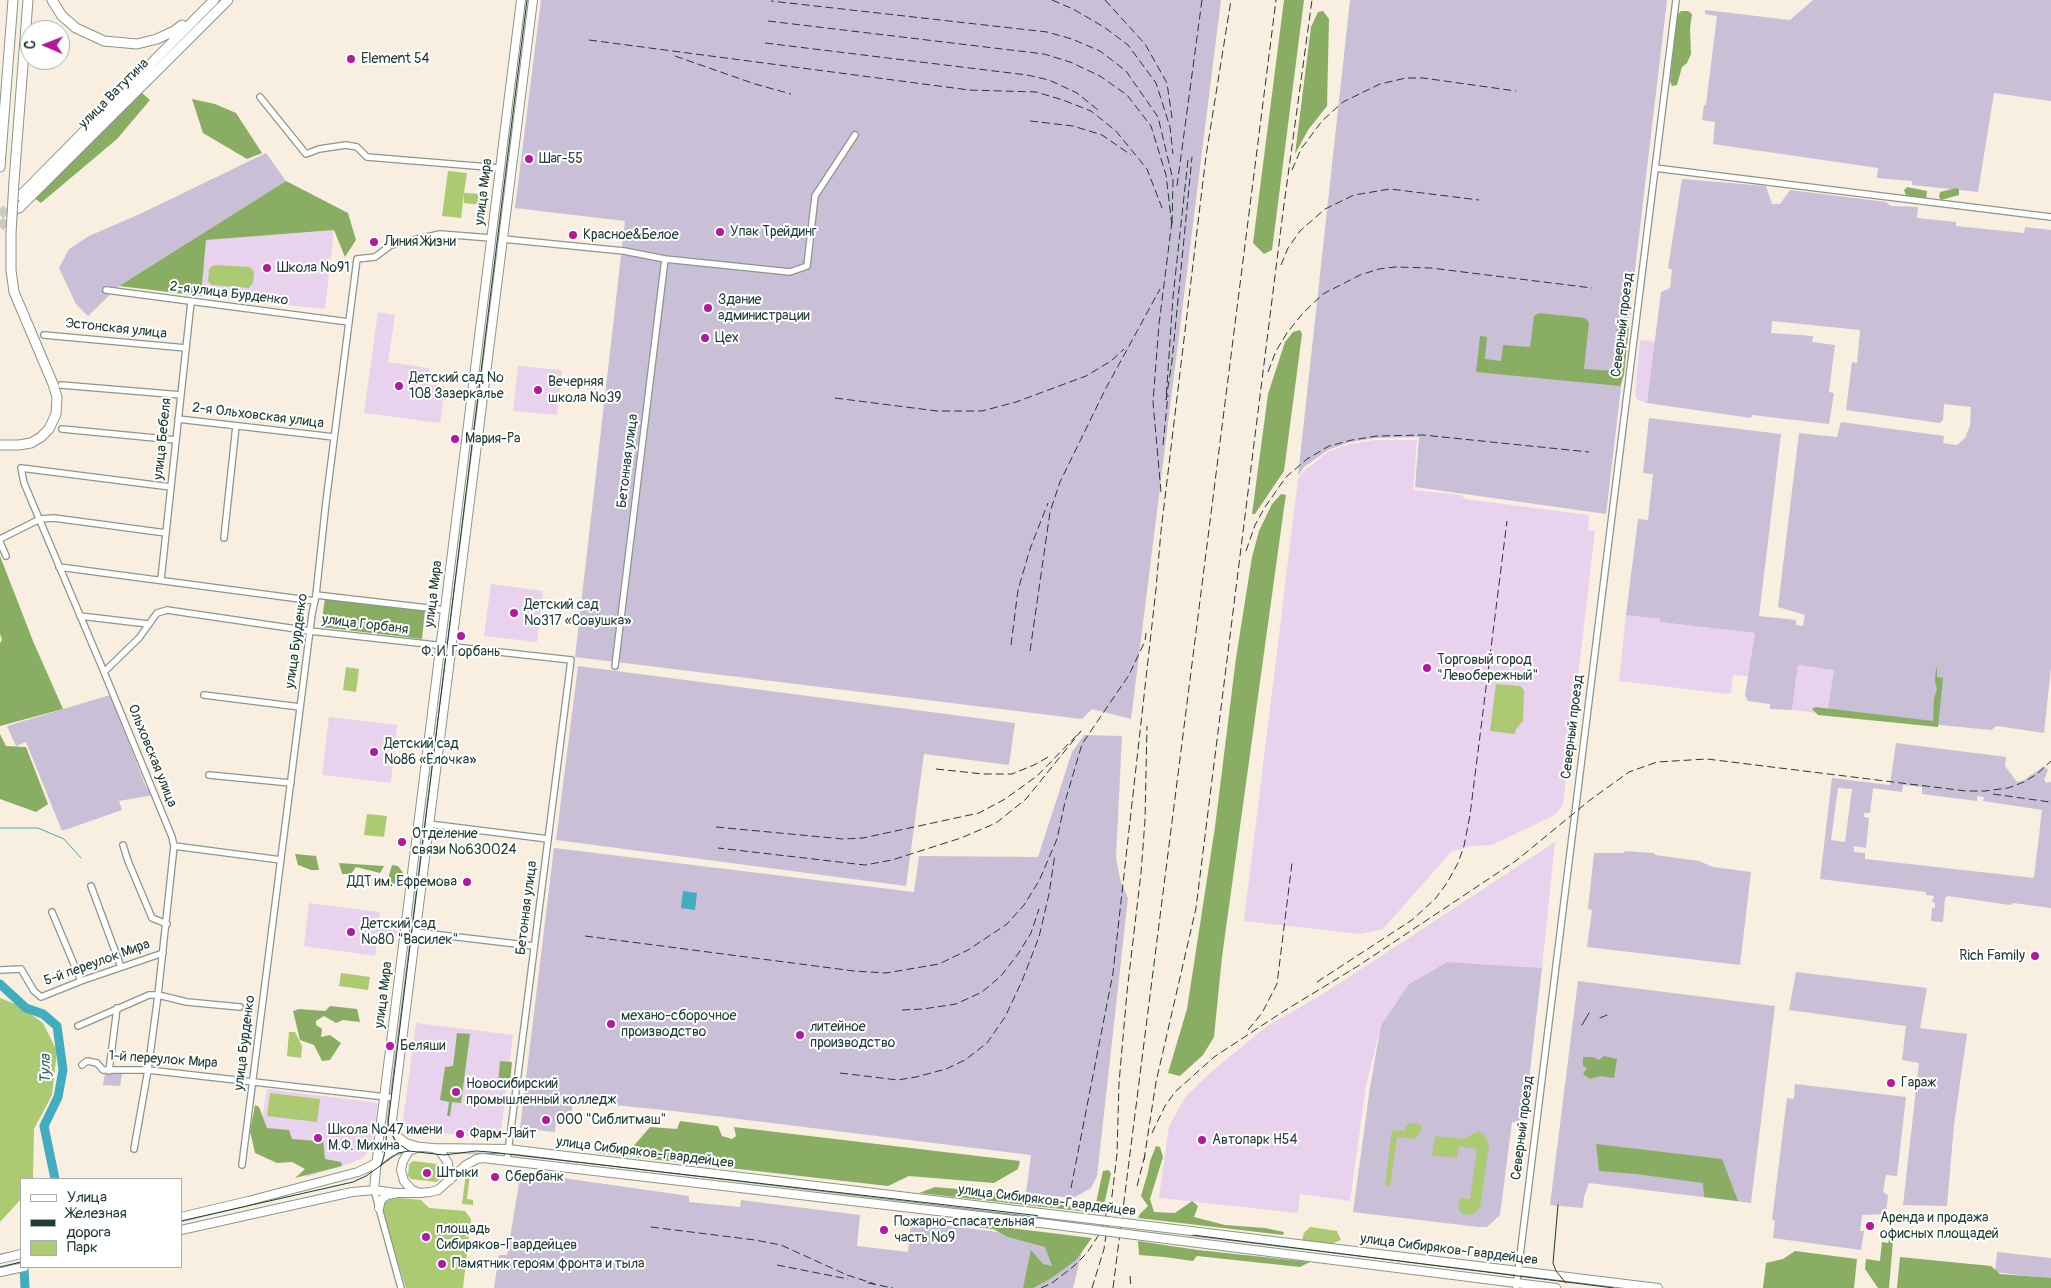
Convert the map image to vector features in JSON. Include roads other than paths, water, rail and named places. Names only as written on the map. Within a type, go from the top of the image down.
[{"type":"main road","points":[[0,167],[14,0]]},
{"type":"main road","points":[[0,445],[19,446],[32,443],[49,429],[56,414],[57,396],[14,292],[11,270],[14,181],[28,0]]},
{"type":"main road","points":[[52,0],[62,16],[76,28],[104,41],[119,44],[137,44],[157,40],[174,31],[212,2]]},
{"type":"main road","name":"улица Ватутина","points":[[19,208],[228,0]]},
{"type":"main road","name":"улица Мира","points":[[374,1190],[521,0]]},
{"type":"main road","name":"улица Мира","points":[[395,1098],[533,0]]},
{"type":"main road","name":"улица Ватутина","points":[[20,196],[212,2]]},
{"type":"main road","points":[[500,168],[512,169]]},
{"type":"main road","points":[[491,238],[503,239]]},
{"type":"main road","points":[[182,1230],[352,1192],[374,1190],[396,1193],[420,1193],[438,1190],[450,1180],[450,1171],[446,1158],[440,1151],[406,1142],[398,1137],[392,1120],[395,1098]]},
{"type":"main road","points":[[182,1217],[248,1202],[352,1174],[371,1166],[390,1152],[402,1147],[419,1146]]},
{"type":"main road","points":[[419,1146],[409,1151],[403,1161],[402,1170],[404,1181],[412,1190],[420,1193]]},
{"type":"main road","name":"улица Сибиряков-Гвардейцев","points":[[433,1148],[476,1147],[508,1149],[1658,1288]]},
{"type":"main road","name":"улица Сибиряков-Гвардейцев","points":[[450,1180],[466,1165],[477,1159],[507,1160],[1040,1223],[1516,1286],[1556,1288]]},
{"type":"main road","points":[[666,1179],[667,1169]]},
{"type":"main road","points":[[379,1208],[382,1200],[387,1195],[396,1193]]},
{"type":"main road","points":[[0,1259],[20,1254]]},
{"type":"main road","points":[[0,1272],[20,1268]]},
{"type":"street","name":"Северный проезд","points":[[1516,1286],[1676,0]]},
{"type":"street","points":[[260,97],[306,154],[319,149],[346,145],[357,147],[367,157],[500,168]]},
{"type":"street","points":[[503,239],[790,272],[808,266],[816,196],[854,135]]},
{"type":"street","points":[[1655,168],[2051,217]]},
{"type":"street","name":"улица Бурденко","points":[[242,1165],[280,860],[316,598],[357,259],[375,257],[391,246],[440,234],[491,238]]},
{"type":"street","name":"Бетонная улица","points":[[615,666],[664,259]]},
{"type":"street","name":"2-я улица Бурденко","points":[[106,290],[349,322]]},
{"type":"street","name":"улица Бебеля","points":[[161,579],[191,302]]},
{"type":"street","name":"Эстонская улица","points":[[44,334],[186,348]]},
{"type":"street","points":[[61,385],[181,396]]},
{"type":"street","name":"2-я Ольховская улица","points":[[178,419],[334,437]]},
{"type":"street","points":[[224,538],[236,426]]},
{"type":"street","points":[[62,428],[176,440]]},
{"type":"street","name":"Ольховская улица","points":[[134,1149],[148,1070],[167,924],[174,846],[172,837],[104,672],[24,483],[21,468],[171,487]]},
{"type":"street","points":[[6,556],[0,541],[40,518],[54,518],[166,533]]},
{"type":"street","name":"улица Горбаня","points":[[59,567],[316,598],[445,610]]},
{"type":"street","name":"улица Горбаня","points":[[148,624],[157,613],[167,610],[310,631],[571,660]]},
{"type":"street","points":[[80,616],[148,624],[139,638],[104,672]]},
{"type":"street","name":"Бетонная улица","points":[[507,1160],[571,660]]},
{"type":"street","points":[[204,695],[300,707]]},
{"type":"street","points":[[210,775],[291,783]]},
{"type":"street","points":[[429,824],[548,840]]},
{"type":"street","points":[[123,844],[128,861],[152,918],[167,924]]},
{"type":"street","points":[[174,846],[280,860]]},
{"type":"street","points":[[91,886],[121,967]]},
{"type":"street","points":[[52,912],[81,981]]},
{"type":"street","points":[[416,932],[534,946]]},
{"type":"street","name":"5-й переулок Мира","points":[[0,970],[21,969],[34,991],[41,997],[81,981],[163,954]]},
{"type":"street","points":[[78,1026],[148,995],[158,994],[187,1002],[240,1007]]},
{"type":"street","points":[[109,1071],[117,1008]]},
{"type":"street","name":"1-й переулок Мира","points":[[82,1064],[87,1061],[97,1063],[103,1070],[109,1071],[148,1070],[395,1098]]},
{"type":"street","points":[[374,1190],[401,1288]]},
{"type":"water","points":[[683,891],[697,893],[695,910],[681,908]]},
{"type":"waterway","points":[[0,828],[38,828],[64,839],[81,858]]},
{"type":"waterway","name":"Тула","points":[[0,984],[26,1008],[43,1014],[57,1026],[63,1070],[58,1097],[44,1126],[55,1178]]},
{"type":"waterway","name":"Тула","points":[[24,1268],[25,1288]]},
{"type":"tunnel","points":[[0,215],[16,200]]},
{"type":"tunnel","points":[[0,227],[16,211]]},
{"type":"tram line","points":[[381,1166],[384,1156],[527,0]]},
{"type":"tram line","points":[[1582,1025],[1589,1013]]},
{"type":"tram line","points":[[1600,1018],[1607,1015]]},
{"type":"tram line","points":[[388,1126],[396,1142],[409,1151]]},
{"type":"tram line","points":[[182,1221],[353,1182],[366,1176],[398,1153],[409,1151],[444,1155],[476,1151],[1041,1216],[1614,1288]]},
{"type":"tram line","points":[[1558,1205],[1553,1263],[1556,1271],[1566,1283]]},
{"type":"tram line","points":[[0,1267],[20,1262]]},
{"type":"railway","points":[[1052,0],[1073,9],[1104,27],[1128,45],[1156,83],[1170,127],[1173,154]]},
{"type":"railway","points":[[1105,0],[1145,44],[1167,83],[1172,118]]},
{"type":"railway","points":[[1177,186],[1202,0]]},
{"type":"railway","points":[[1071,1188],[1113,973],[1161,531],[1206,156],[1231,0]]},
{"type":"railway","points":[[1113,1288],[1276,0]]},
{"type":"railway","points":[[1144,1160],[1156,1082],[1196,908],[1283,212],[1312,0]]},
{"type":"railway","points":[[768,21],[1044,54],[1070,62],[1100,76],[1127,95],[1151,126],[1166,175],[1172,226],[1173,180],[1158,117],[1126,71],[1100,51],[1072,39],[1047,32],[771,1]]},
{"type":"railway","points":[[589,40],[969,90],[1036,92],[1091,111],[1116,131],[1147,169],[1162,208]]},
{"type":"railway","points":[[765,43],[1027,75],[1049,80],[1077,93],[1098,110]]},
{"type":"railway","points":[[675,56],[755,84],[791,94]]},
{"type":"railway","points":[[1292,170],[1301,149],[1322,121],[1343,102],[1380,84],[1406,78],[1423,78],[1516,91]]},
{"type":"railway","points":[[1030,121],[1073,126],[1102,135],[1131,155]]},
{"type":"railway","points":[[1188,160],[1173,297],[1166,400],[1172,361],[1192,157]]},
{"type":"railway","points":[[1281,265],[1288,248],[1300,231],[1325,209],[1354,195],[1390,189],[1479,200]]},
{"type":"railway","points":[[1161,492],[1153,402],[1159,324],[1172,221]]},
{"type":"railway","points":[[1268,372],[1276,351],[1287,333],[1303,313],[1323,294],[1360,275],[1379,269],[1395,267],[1431,268],[1592,288]]},
{"type":"railway","points":[[1030,651],[1050,512],[1060,482],[1105,390],[1160,289]]},
{"type":"railway","points":[[835,398],[937,411],[982,411],[1016,402],[1086,376],[1111,361],[1124,349]]},
{"type":"railway","points":[[1163,445],[1168,395]]},
{"type":"railway","points":[[1246,551],[1255,525],[1286,477],[1307,459],[1329,446],[1377,436],[1423,435],[1589,452]]},
{"type":"railway","points":[[1011,645],[1018,590],[1030,549],[1048,503]]},
{"type":"railway","points":[[1317,982],[1412,920],[1435,899],[1458,863],[1464,846],[1470,815],[1507,521]]},
{"type":"railway","points":[[585,936],[854,971],[886,973],[939,964],[968,950],[1007,924],[1024,905],[1039,881],[1057,839],[1065,802],[1082,744],[1129,675],[1145,641],[1146,633]]},
{"type":"railway","points":[[1041,1288],[1052,1283],[1087,1253],[1100,1233],[1112,1196],[1117,1154],[1119,1083],[1145,820],[1147,726]]},
{"type":"railway","points":[[716,827],[843,839],[863,838],[979,813],[1005,799],[1037,776],[1081,731],[1026,799],[996,823],[961,838],[892,860],[865,865],[718,848]]},
{"type":"railway","points":[[936,769],[983,774],[1012,774],[1050,756]]},
{"type":"railway","points":[[1152,1133],[1165,1106],[1175,1092],[1214,1057],[1358,966],[1517,860],[1590,800],[1629,772],[1657,762],[1707,759],[1966,791],[1985,791],[2008,788],[2024,782],[2037,774],[2051,761]]},
{"type":"railway","points":[[1993,794],[2050,802]]},
{"type":"railway","points":[[840,1073],[898,1080],[916,1077],[946,1069],[965,1060],[987,1043],[1005,1017],[1022,981],[1039,937],[1049,894],[1055,854]]},
{"type":"railway","points":[[1248,1030],[1262,1013],[1277,984],[1292,863]]},
{"type":"railway","points":[[902,1010],[956,1004],[982,992],[1001,976],[1018,954],[1031,933],[1039,909]]},
{"type":"railway","points":[[1137,1186],[1145,1155]]},
{"type":"railway","points":[[1092,1288],[1104,1249],[1108,1222]]},
{"type":"railway","points":[[651,1227],[781,1245],[847,1275],[875,1284]]},
{"type":"railway","points":[[777,1265],[848,1279]]},
{"type":"railway","points":[[1130,1276],[1131,1288]]},
{"type":"railway","points":[[868,1283],[893,1288]]},
{"type":"place","name":"Element 54","points":[[351,59]]},
{"type":"place","name":"Шаг-55","points":[[529,159]]},
{"type":"place","name":"Упак Трейдинг","points":[[720,232]]},
{"type":"place","name":"Красное&Белое","points":[[573,235]]},
{"type":"place","name":"Линия Жизни","points":[[374,242]]},
{"type":"place","name":"Школа №91","points":[[267,268]]},
{"type":"place","name":"Здание администрации","points":[[708,308]]},
{"type":"place","name":"Цех","points":[[705,338]]},
{"type":"place","name":"Детский сад № 108 Зазеркалье","points":[[399,386]]},
{"type":"place","name":"Вечерняя школа №39","points":[[538,390]]},
{"type":"place","name":"Мария-Ра","points":[[455,439]]},
{"type":"place","name":"Детский сад №317 «Совушка»","points":[[514,613]]},
{"type":"place","name":"Ф. И. Горбань","points":[[461,636]]},
{"type":"place","name":"Торговый город \"Левобережный\"","points":[[1427,668]]},
{"type":"place","name":"Детский сад №86 «Ёлочка»","points":[[374,752]]},
{"type":"place","name":"Отделение связи №630024","points":[[402,842]]},
{"type":"place","name":"ДДТ им. Ефремова","points":[[467,882]]},
{"type":"place","name":"Детский сад №80 \"Василек\"","points":[[351,932]]},
{"type":"place","name":"Rich Family","points":[[2035,956]]},
{"type":"place","name":"механо-сборочное производство","points":[[611,1024]]},
{"type":"place","name":"литейное производство","points":[[800,1035]]},
{"type":"place","name":"Беляши","points":[[390,1046]]},
{"type":"place","name":"Гараж","points":[[1891,1083]]},
{"type":"place","name":"Новосибирский промышленный колледж","points":[[456,1092]]},
{"type":"place","name":"ООО \"Сиблитмаш\"","points":[[546,1120]]},
{"type":"place","name":"Фарм-Лайт","points":[[460,1134]]},
{"type":"place","name":"Школа №47 имени М.Ф. Михина","points":[[318,1138]]},
{"type":"place","name":"Автопарк Н54","points":[[1202,1140]]},
{"type":"place","name":"Штыки","points":[[427,1173]]},
{"type":"place","name":"Сбербанк","points":[[495,1177]]},
{"type":"place","name":"Аренда и продажа офисных площадей","points":[[1870,1226]]},
{"type":"place","name":"Пожарно-спасательная часть №9","points":[[884,1230]]},
{"type":"place","name":"площадь Сибиряков-Гвардейцев","points":[[426,1237]]},
{"type":"place","name":"Памятник героям фронта и тыла","points":[[442,1264]]}]
